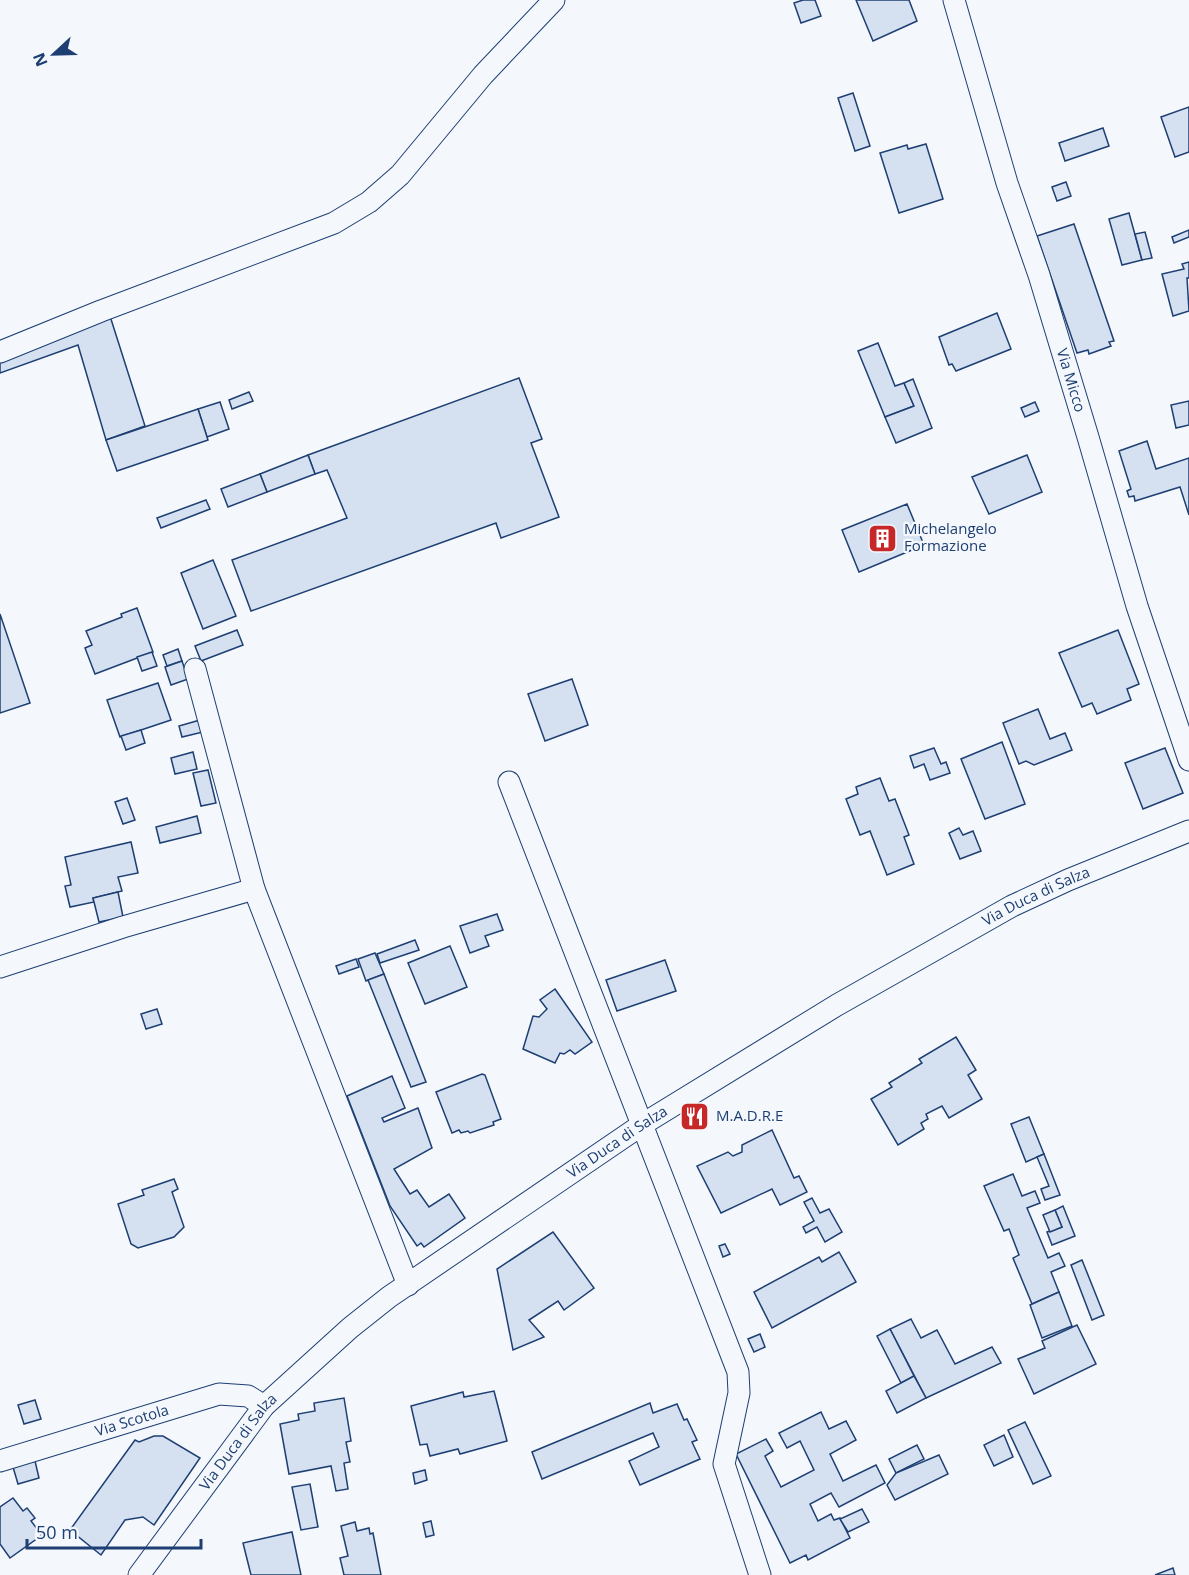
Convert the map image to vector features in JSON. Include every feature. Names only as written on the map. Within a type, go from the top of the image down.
[{"type":"street","points":[[0,352],[101,311],[334,223],[369,202],[400,174],[483,75],[554,0]]},
{"type":"street","name":"Via Micco","points":[[954,0],[1007,183],[1039,275],[1085,426],[1137,606],[1189,760]]},
{"type":"street","points":[[195,669],[254,889],[408,1285]]},
{"type":"street","points":[[509,782],[738,1372],[739,1393],[724,1464],[760,1575]]},
{"type":"street","name":"Via Duca di Salza","points":[[139,1575],[264,1406],[351,1328],[408,1285],[643,1124],[837,1005],[1012,906],[1068,880],[1189,831]]},
{"type":"street","points":[[0,967],[254,889]]},
{"type":"street","name":"Via Scotola","points":[[0,1461],[219,1394],[248,1396],[264,1406]]},
{"type":"building","points":[[815,0],[821,16],[801,23],[794,3]]},
{"type":"building","points":[[856,0],[909,0],[917,21],[873,41]]},
{"type":"building","points":[[853,93],[870,146],[855,151],[838,98]]},
{"type":"building","points":[[1189,107],[1189,152],[1175,157],[1161,117]]},
{"type":"building","points":[[1103,128],[1109,146],[1065,161],[1059,143]]},
{"type":"building","points":[[926,144],[943,199],[899,213],[880,153],[907,145],[908,149]]},
{"type":"building","points":[[1066,182],[1071,196],[1057,201],[1052,187]]},
{"type":"building","points":[[1129,213],[1142,260],[1122,265],[1109,219]]},
{"type":"building","points":[[1074,224],[1114,341],[1109,342],[1111,346],[1089,354],[1088,350],[1077,353],[1037,236]]},
{"type":"building","points":[[1189,230],[1189,237],[1174,243],[1172,237]]},
{"type":"building","points":[[1145,232],[1152,258],[1142,260],[1135,234]]},
{"type":"building","points":[[1189,262],[1189,278],[1187,278],[1189,311],[1173,316],[1162,274],[1184,269],[1182,264]]},
{"type":"building","points":[[997,313],[1011,349],[956,371],[952,364],[949,365],[939,337]]},
{"type":"building","points":[[110,316],[145,426],[106,440],[78,345],[0,373],[0,357]]},
{"type":"building","points":[[878,343],[895,386],[904,383],[914,406],[885,417],[858,351]]},
{"type":"building","points":[[519,378],[542,439],[531,443],[559,517],[501,538],[496,523],[251,611],[232,560],[347,518],[327,470],[315,474],[308,455]]},
{"type":"building","points":[[913,379],[932,428],[896,443],[885,417],[914,406],[904,383]]},
{"type":"building","points":[[249,392],[253,401],[232,409],[229,400]]},
{"type":"building","points":[[1189,401],[1189,425],[1176,428],[1171,405]]},
{"type":"building","points":[[220,402],[229,429],[207,437],[198,409]]},
{"type":"building","points":[[1035,402],[1039,411],[1025,417],[1021,408]]},
{"type":"building","points":[[198,409],[208,440],[117,471],[106,440]]},
{"type":"building","points":[[1147,441],[1156,469],[1189,458],[1189,515],[1180,487],[1135,501],[1134,496],[1129,497],[1127,491],[1131,489],[1119,451]]},
{"type":"building","points":[[308,455],[315,474],[267,492],[260,474]]},
{"type":"building","points":[[1027,455],[1042,492],[989,514],[972,477]]},
{"type":"building","points":[[260,474],[267,492],[228,507],[221,489]]},
{"type":"building","points":[[206,500],[210,509],[161,528],[157,518]]},
{"type":"building","name":"Michelangelo Formazione","points":[[907,504],[924,545],[859,572],[842,530]]},
{"type":"building","points":[[213,560],[236,616],[203,629],[181,573]]},
{"type":"building","points":[[137,608],[153,652],[95,674],[85,648],[92,645],[86,631],[122,617],[121,614]]},
{"type":"building","points":[[0,614],[30,703],[0,713]]},
{"type":"building","points":[[237,630],[243,645],[201,661],[195,646]]},
{"type":"building","points":[[1118,630],[1139,684],[1127,689],[1131,700],[1097,714],[1092,703],[1082,707],[1059,653]]},
{"type":"building","points":[[178,649],[182,661],[167,666],[163,655]]},
{"type":"building","points":[[152,652],[157,666],[142,671],[137,657]]},
{"type":"building","points":[[182,661],[188,679],[171,685],[165,667]]},
{"type":"building","points":[[572,679],[588,725],[545,741],[528,694]]},
{"type":"building","points":[[158,683],[171,720],[120,737],[107,700]]},
{"type":"building","points":[[1038,709],[1050,739],[1065,733],[1072,750],[1034,765],[1026,761],[1019,764],[1003,723]]},
{"type":"building","points":[[200,720],[203,732],[182,737],[179,726]]},
{"type":"building","points":[[141,730],[145,743],[126,750],[121,736]]},
{"type":"building","points":[[1002,742],[1025,804],[985,819],[961,759]]},
{"type":"building","points":[[934,748],[941,764],[946,762],[950,773],[930,780],[924,764],[914,768],[910,756]]},
{"type":"building","points":[[1165,748],[1183,793],[1143,809],[1125,763]]},
{"type":"building","points":[[193,752],[197,769],[175,774],[171,758]]},
{"type":"building","points":[[208,770],[216,803],[201,806],[193,773]]},
{"type":"building","points":[[880,778],[889,801],[895,799],[909,835],[904,837],[914,864],[887,875],[870,831],[860,835],[846,799],[858,794],[856,787]]},
{"type":"building","points":[[127,798],[135,820],[123,824],[115,802]]},
{"type":"building","points":[[197,816],[201,833],[160,843],[156,827]]},
{"type":"building","points":[[959,828],[963,835],[973,831],[981,851],[960,859],[949,833]]},
{"type":"building","points":[[131,842],[138,873],[118,877],[122,891],[93,898],[94,902],[70,907],[65,886],[71,885],[65,857]]},
{"type":"building","points":[[118,892],[123,917],[99,922],[93,898]]},
{"type":"building","points":[[497,914],[503,930],[485,936],[489,946],[470,953],[460,926]]},
{"type":"building","points":[[415,940],[419,950],[380,963],[377,954]]},
{"type":"building","points":[[450,946],[467,987],[425,1004],[408,963]]},
{"type":"building","points":[[375,953],[384,974],[366,981],[358,959]]},
{"type":"building","points":[[356,959],[359,967],[339,974],[336,966]]},
{"type":"building","points":[[665,960],[676,991],[617,1011],[606,980]]},
{"type":"building","points":[[384,974],[426,1082],[411,1087],[368,980]]},
{"type":"building","points":[[555,989],[592,1042],[575,1054],[570,1050],[564,1054],[560,1053],[555,1063],[523,1049],[533,1016],[539,1017],[547,1009],[540,1000]]},
{"type":"building","points":[[157,1009],[162,1024],[146,1029],[141,1014]]},
{"type":"building","points":[[956,1037],[976,1070],[968,1075],[982,1099],[949,1118],[942,1106],[926,1114],[928,1119],[921,1123],[924,1129],[898,1145],[871,1099],[892,1087],[889,1083],[922,1063],[919,1059]]},
{"type":"building","points":[[482,1074],[485,1075],[501,1119],[493,1122],[494,1125],[470,1133],[468,1131],[461,1133],[459,1130],[452,1133],[436,1092]]},
{"type":"building","points":[[392,1076],[405,1108],[382,1118],[384,1122],[418,1108],[432,1148],[394,1169],[410,1194],[417,1190],[429,1207],[449,1194],[465,1218],[424,1247],[421,1243],[417,1246],[390,1206],[347,1096]]},
{"type":"building","points":[[1029,1117],[1044,1154],[1026,1162],[1011,1124]]},
{"type":"building","points":[[772,1130],[794,1178],[799,1176],[807,1192],[780,1205],[772,1189],[721,1213],[697,1166],[728,1152],[733,1156],[742,1152],[742,1145]]},
{"type":"building","points":[[1044,1154],[1060,1195],[1045,1200],[1041,1189],[1049,1186],[1037,1157]]},
{"type":"building","points":[[1013,1174],[1022,1196],[1035,1191],[1040,1203],[1027,1208],[1048,1258],[1059,1253],[1065,1266],[1051,1272],[1059,1292],[1032,1304],[1013,1258],[1019,1255],[1009,1229],[1004,1231],[984,1186]]},
{"type":"building","points":[[174,1179],[178,1189],[172,1192],[184,1227],[174,1237],[138,1248],[131,1244],[118,1204],[144,1195],[142,1190]]},
{"type":"building","points":[[812,1198],[820,1213],[829,1209],[842,1232],[825,1242],[817,1227],[806,1233],[803,1227],[814,1221],[804,1202]]},
{"type":"building","points":[[1063,1206],[1075,1236],[1052,1245],[1047,1232],[1062,1227],[1055,1210]]},
{"type":"building","points":[[1055,1210],[1062,1227],[1050,1232],[1043,1215]]},
{"type":"building","points":[[553,1232],[594,1288],[564,1310],[558,1301],[529,1320],[544,1337],[513,1350],[497,1269]]},
{"type":"building","points":[[725,1244],[730,1254],[723,1257],[719,1246]]},
{"type":"building","points":[[839,1252],[856,1282],[772,1328],[754,1292],[819,1257],[822,1262]]},
{"type":"building","points":[[1082,1260],[1104,1315],[1092,1320],[1071,1265]]},
{"type":"building","points":[[1059,1292],[1072,1326],[1042,1338],[1030,1305]]},
{"type":"building","points":[[911,1319],[921,1338],[937,1330],[955,1364],[992,1347],[1001,1363],[926,1398],[890,1329]]},
{"type":"building","points":[[1077,1325],[1096,1364],[1034,1394],[1018,1359],[1045,1348],[1042,1341]]},
{"type":"building","points":[[890,1329],[914,1376],[901,1383],[877,1336]]},
{"type":"building","points":[[760,1334],[765,1347],[754,1352],[748,1339]]},
{"type":"building","points":[[914,1376],[926,1398],[897,1413],[886,1391]]},
{"type":"building","points":[[494,1391],[507,1441],[460,1454],[458,1449],[430,1456],[427,1444],[420,1445],[411,1406],[463,1392],[464,1397]]},
{"type":"building","points":[[344,1398],[351,1441],[346,1442],[350,1462],[344,1463],[348,1489],[336,1491],[331,1466],[289,1474],[280,1424],[299,1420],[298,1414],[315,1411],[314,1403]]},
{"type":"building","points":[[35,1400],[41,1419],[24,1424],[18,1405]]},
{"type":"building","points":[[650,1403],[653,1413],[677,1404],[697,1440],[692,1442],[700,1459],[640,1485],[629,1461],[659,1447],[653,1433],[542,1479],[532,1452]]},
{"type":"building","points":[[821,1412],[829,1429],[846,1421],[856,1440],[830,1454],[843,1481],[876,1465],[885,1483],[839,1507],[831,1493],[810,1504],[818,1521],[831,1514],[834,1520],[840,1518],[850,1538],[808,1560],[806,1555],[790,1563],[736,1454],[766,1439],[773,1451],[765,1456],[781,1487],[814,1470],[800,1441],[787,1448],[779,1433]]},
{"type":"building","points":[[1025,1422],[1051,1476],[1033,1484],[1008,1430]]},
{"type":"building","points":[[1004,1435],[1013,1457],[994,1466],[984,1445]]},
{"type":"building","points":[[154,1436],[163,1436],[200,1458],[154,1525],[143,1517],[125,1520],[101,1555],[70,1530],[135,1440],[139,1442]]},
{"type":"building","points":[[917,1445],[924,1459],[896,1473],[889,1459]]},
{"type":"building","points":[[939,1455],[948,1474],[895,1500],[887,1485],[896,1473]]},
{"type":"building","points":[[35,1461],[39,1478],[18,1484],[13,1467]]},
{"type":"building","points":[[425,1470],[427,1480],[415,1484],[413,1473]]},
{"type":"building","points":[[310,1484],[318,1527],[301,1530],[292,1487]]},
{"type":"building","points":[[13,1498],[23,1511],[27,1508],[35,1518],[31,1521],[42,1535],[10,1558],[0,1544],[0,1507]]},
{"type":"building","points":[[862,1509],[869,1522],[848,1532],[840,1519]]},
{"type":"building","points":[[431,1521],[434,1535],[426,1537],[423,1523]]},
{"type":"building","points":[[355,1522],[357,1531],[369,1528],[370,1534],[373,1533],[381,1575],[344,1575],[340,1558],[348,1556],[341,1526]]},
{"type":"building","points":[[292,1532],[301,1575],[251,1575],[243,1543]]},
{"type":"building","points":[[1173,1568],[1175,1575],[1155,1575]]},
{"type":"place","name":"Michelangelo Formazione","points":[[883,538]]},
{"type":"place","name":"M.A.D.R.E","points":[[695,1116]]}]
